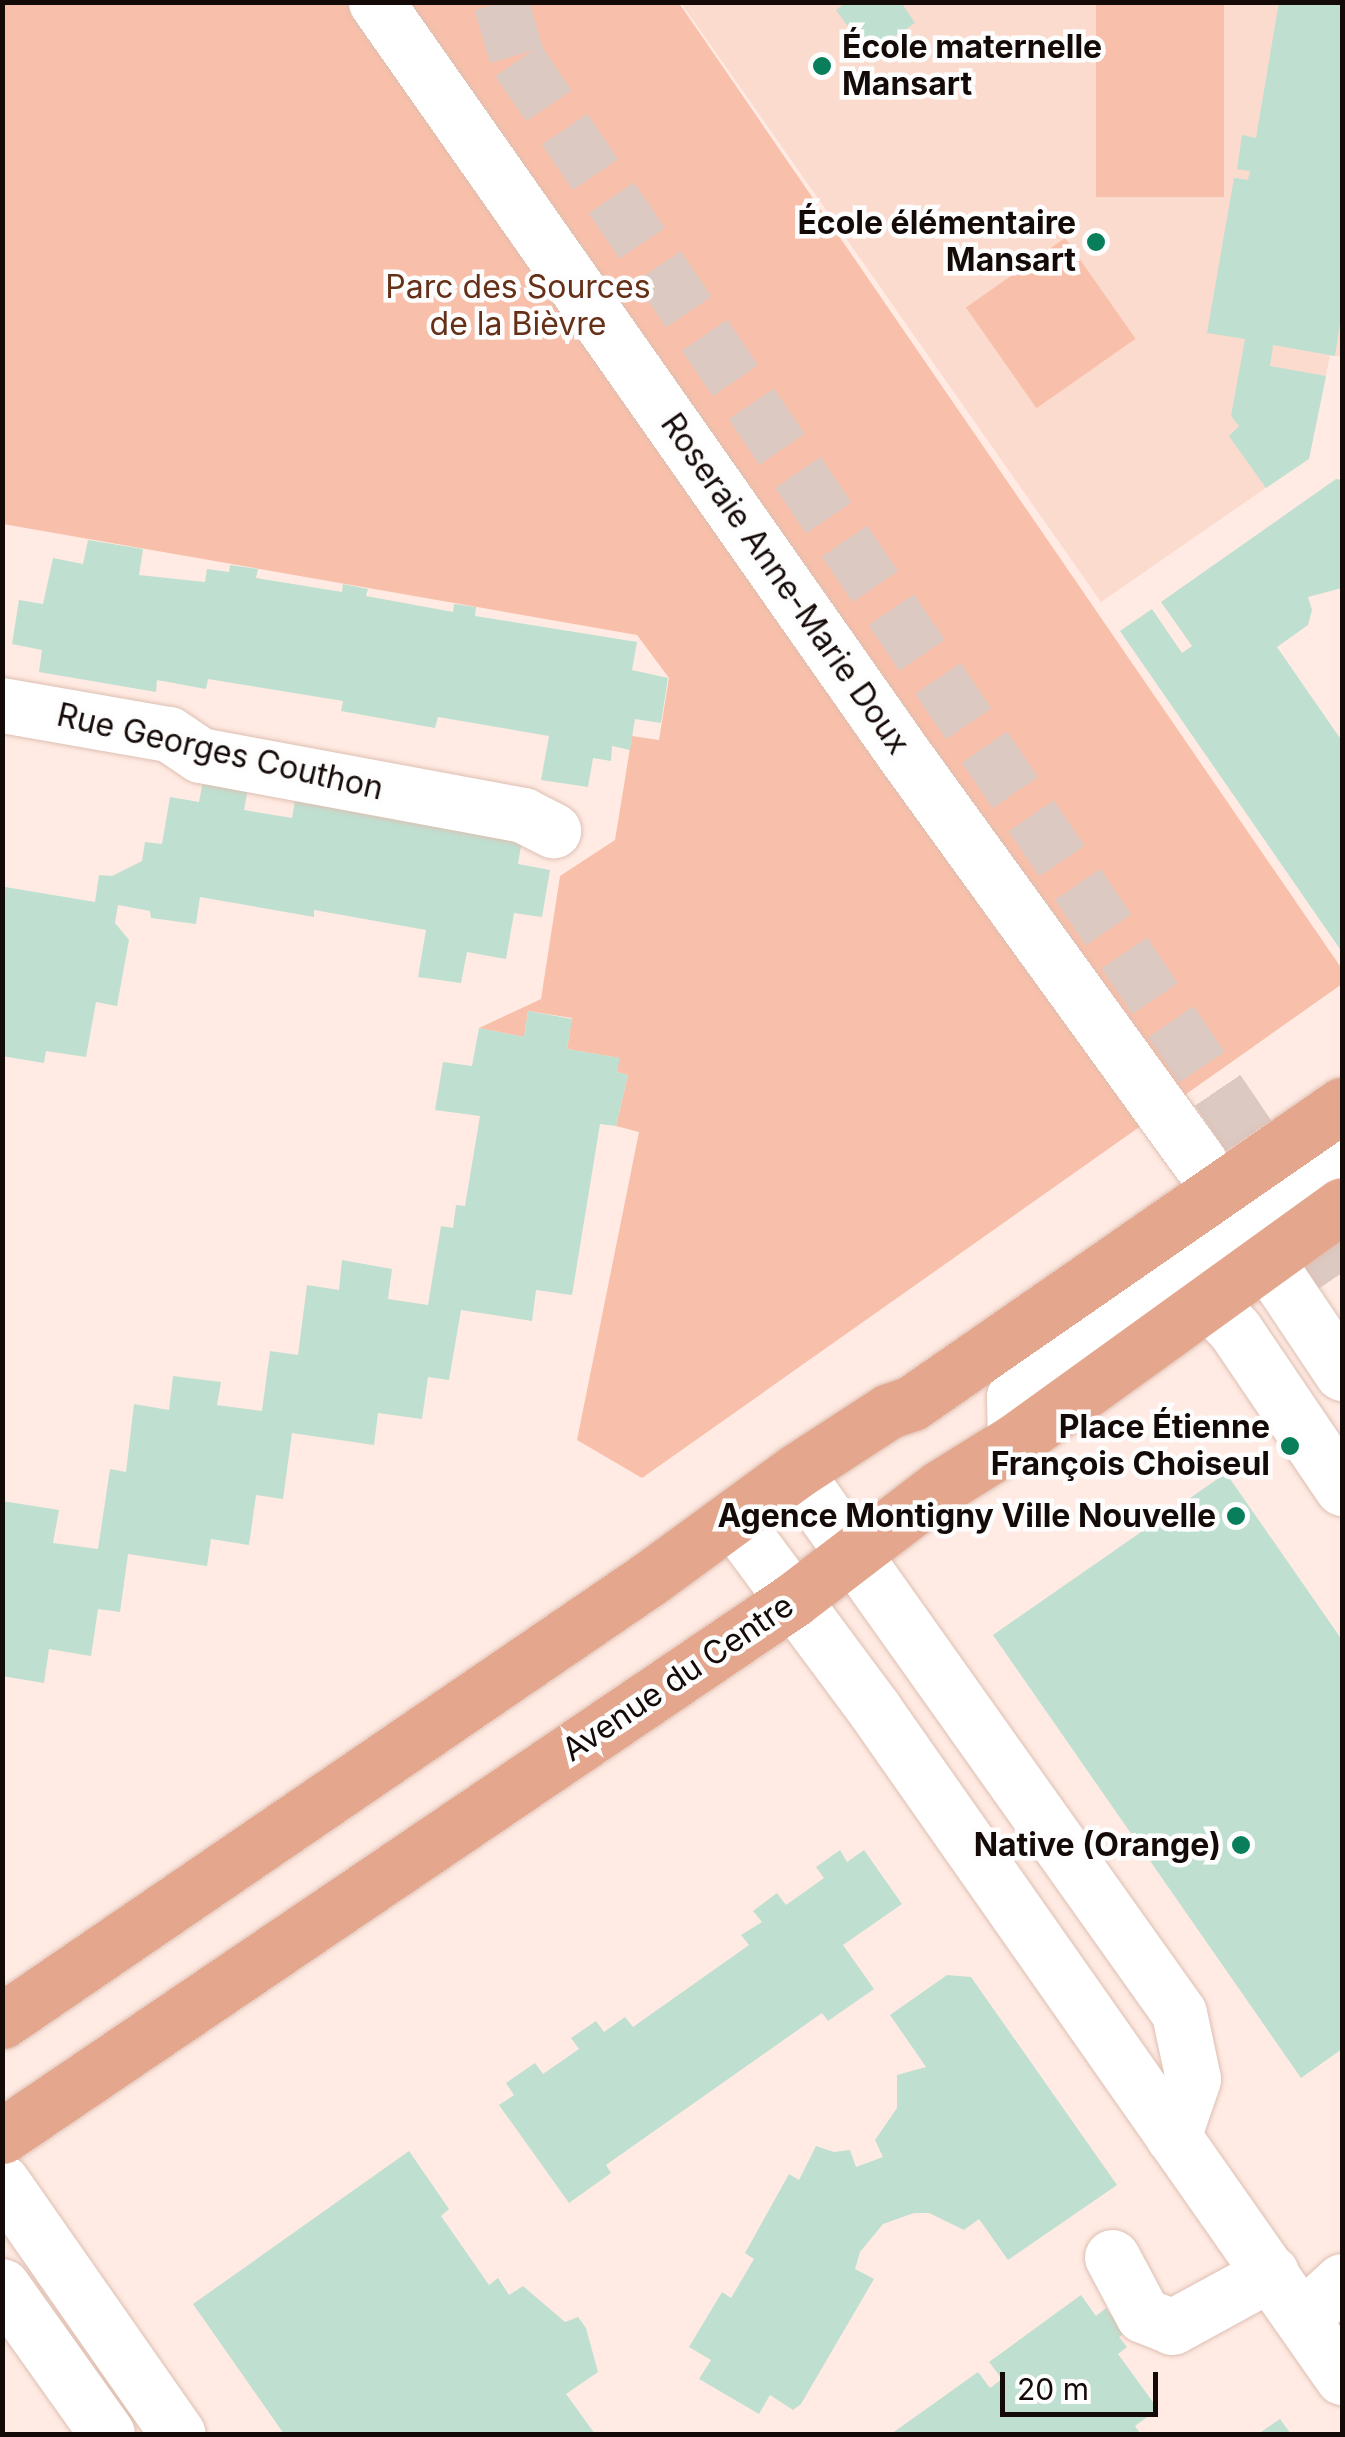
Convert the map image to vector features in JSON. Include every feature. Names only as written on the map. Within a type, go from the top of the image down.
[{"type":"main road","points":[[2,2021],[796,1472],[888,1410],[912,1403],[1342,1105]]},
{"type":"main road","name":"Avenue du Centre","points":[[2,2136],[793,1600],[941,1487],[1016,1441],[1342,1205]]},
{"type":"street","name":"Roseraie Anne-Marie Doux","points":[[376,2],[903,753],[1200,1162]]},
{"type":"street","name":"Rue Georges Couthon","points":[[2,705],[169,734],[200,754],[523,814],[553,830]]},
{"type":"street","points":[[1016,1441],[1014,1398],[1342,1166]]},
{"type":"street","points":[[1279,1278],[1342,1373]]},
{"type":"street","points":[[1207,1300],[1235,1330],[1342,1488]]},
{"type":"street","points":[[796,1472],[1178,2014],[1193,2079],[1173,2137]]},
{"type":"street","points":[[733,1519],[1271,2273],[1329,2302],[1342,2376]]},
{"type":"street","points":[[2,2182],[178,2434]]},
{"type":"street","points":[[1112,2257],[1143,2315],[1172,2327],[1271,2273]]},
{"type":"street","points":[[2,2286],[108,2434]]},
{"type":"shaded area","name":"École élémentaire Mansart","points":[[681,3],[1342,3],[1342,357],[1330,355],[1309,458],[1101,602]]},
{"type":"green space","name":"Parc des Sources de la Bièvre","points":[[2,3],[679,3],[1342,969],[1342,984],[642,1478],[577,1440],[639,1132],[616,1126],[628,1075],[617,1072],[619,1058],[567,1049],[572,1018],[528,1011],[524,1037],[479,1028],[541,999],[560,876],[615,840],[632,736],[659,740],[669,678],[637,635],[3,524]]},
{"type":"green space","points":[[1096,3],[1224,3],[1224,197],[1096,197]]},
{"type":"green space","points":[[1065,238],[1136,339],[1036,408],[966,307]]},
{"type":"building","points":[[846,2],[901,2],[915,23],[868,54],[836,10]]},
{"type":"building","points":[[1279,2],[1342,2],[1342,309],[1335,356],[1273,345],[1270,366],[1326,376],[1309,459],[1266,488],[1229,436],[1239,426],[1231,416],[1245,339],[1207,333],[1234,178],[1248,180],[1250,171],[1237,169],[1242,135],[1256,138]]},
{"type":"building","points":[[1336,479],[1342,480],[1342,588],[1308,597],[1312,610],[1308,625],[1277,647],[1342,741],[1342,952],[1120,631],[1152,609],[1182,653],[1192,646],[1161,602]]},
{"type":"building","points":[[88,540],[143,549],[139,575],[205,582],[207,569],[229,572],[230,565],[258,569],[256,578],[342,592],[343,584],[368,589],[366,596],[453,612],[454,604],[476,607],[475,616],[637,642],[632,670],[668,678],[661,723],[635,719],[630,750],[612,746],[611,761],[593,758],[588,787],[541,780],[549,736],[438,717],[435,728],[341,711],[343,701],[208,679],[206,689],[157,680],[156,692],[39,672],[42,650],[12,644],[19,600],[43,604],[53,558],[83,564]]},
{"type":"building","points":[[205,770],[250,778],[244,810],[292,818],[296,794],[523,834],[518,864],[550,870],[542,917],[514,913],[506,959],[467,952],[461,983],[418,977],[426,930],[314,910],[314,917],[200,897],[196,924],[151,918],[150,911],[118,905],[115,923],[129,940],[117,1006],[96,1002],[86,1057],[46,1051],[44,1063],[2,1056],[5,887],[95,902],[99,875],[112,876],[142,861],[145,842],[162,844],[170,797],[199,802]]},
{"type":"building","points":[[528,1011],[572,1019],[567,1049],[620,1058],[617,1072],[628,1075],[616,1126],[600,1124],[572,1295],[536,1290],[532,1321],[461,1310],[449,1380],[428,1377],[422,1419],[378,1413],[374,1445],[292,1433],[283,1499],[256,1495],[249,1545],[211,1539],[207,1566],[128,1554],[120,1612],[98,1609],[91,1656],[49,1649],[44,1683],[2,1676],[2,1501],[59,1510],[53,1543],[98,1549],[110,1469],[126,1472],[134,1404],[169,1410],[173,1376],[221,1382],[217,1405],[262,1411],[270,1351],[298,1355],[307,1285],[339,1290],[342,1260],[392,1269],[388,1299],[428,1305],[441,1226],[453,1228],[456,1205],[465,1206],[480,1116],[435,1110],[443,1062],[472,1066],[479,1028],[524,1037]]},
{"type":"building","name":"Native (Orange)","points":[[1226,1473],[1342,1640],[1342,2049],[1301,2078],[993,1635]]},
{"type":"building","points":[[840,1850],[847,1862],[864,1850],[902,1904],[843,1945],[874,1989],[828,2021],[822,2013],[606,2165],[611,2173],[569,2203],[499,2105],[514,2095],[506,2083],[535,2063],[543,2074],[579,2049],[571,2038],[596,2021],[604,2032],[625,2017],[633,2027],[749,1945],[741,1935],[762,1922],[753,1911],[777,1893],[786,1905],[824,1878],[816,1867]]},
{"type":"building","points":[[947,1975],[971,1977],[1117,2185],[1008,2260],[979,2219],[964,2230],[929,2213],[914,2213],[883,2224],[860,2252],[855,2269],[874,2279],[801,2404],[793,2410],[770,2395],[759,2414],[699,2379],[711,2360],[689,2347],[722,2292],[731,2298],[754,2259],[745,2253],[789,2174],[799,2180],[816,2146],[834,2152],[850,2150],[856,2167],[883,2157],[875,2140],[897,2108],[897,2075],[926,2067],[890,2015]]},
{"type":"building","points":[[409,2151],[449,2209],[441,2216],[489,2285],[498,2278],[509,2295],[523,2286],[565,2322],[578,2317],[586,2328],[598,2372],[566,2394],[595,2434],[284,2434],[193,2304]]},
{"type":"building","points":[[1081,2295],[1096,2316],[1106,2308],[1124,2334],[1119,2337],[1127,2347],[1118,2354],[1158,2409],[1135,2426],[1140,2433],[891,2434],[978,2372],[990,2388],[1002,2379],[989,2362]]},
{"type":"building","points":[[1280,2419],[1291,2434],[1258,2434]]},
{"type":"tunnel","points":[[501,2],[518,60],[1342,1273]]},
{"type":"place","name":"École maternelle Mansart","points":[[822,66]]},
{"type":"place","name":"École élémentaire Mansart","points":[[1096,242]]},
{"type":"place","name":"Place Étienne François Choiseul","points":[[1290,1446]]},
{"type":"place","name":"Agence Montigny Ville Nouvelle","points":[[1236,1516]]},
{"type":"place","name":"Native (Orange)","points":[[1241,1845]]}]
